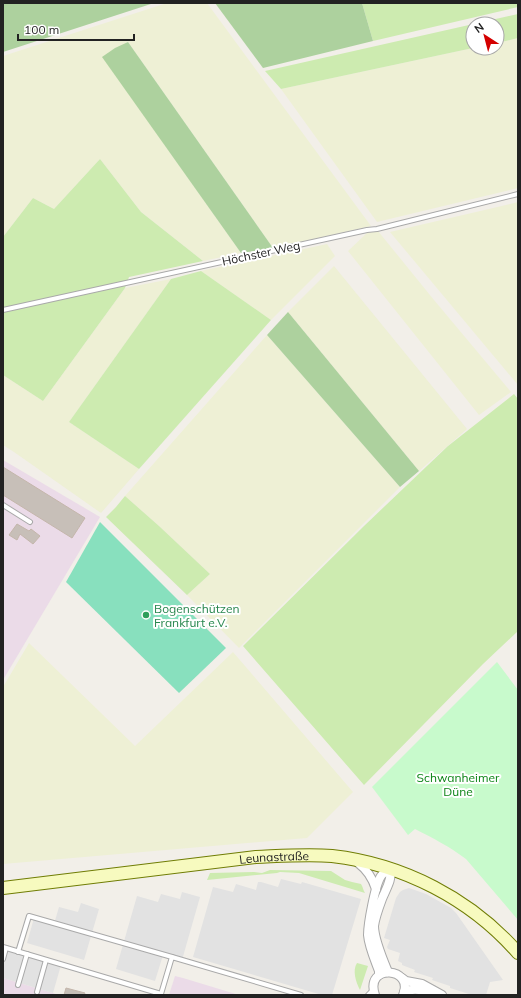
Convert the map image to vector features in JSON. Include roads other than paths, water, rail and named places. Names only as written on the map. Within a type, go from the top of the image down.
[{"type":"main road","name":"Leunastraße","points":[[3,888],[256,857],[308,855],[331,856],[391,869],[428,884],[464,905],[494,929],[518,952]]},
{"type":"street","points":[[355,860],[370,874],[376,888]]},
{"type":"street","points":[[372,993],[373,984],[379,971],[368,935],[370,919],[376,888],[381,876],[387,870],[391,869],[389,882],[381,901],[374,926],[383,960],[388,972]]},
{"type":"street","points":[[378,975],[388,972],[396,974],[406,981],[422,984],[441,995]]},
{"type":"street","points":[[402,978],[404,985],[403,994]]},
{"type":"street","points":[[403,994],[407,991],[416,990],[441,995]]},
{"type":"lane","name":"Höchster Weg","points":[[3,310],[367,230],[378,229],[518,194]]},
{"type":"lane","points":[[3,504],[30,522]]},
{"type":"lane","points":[[18,952],[29,916],[301,995]]},
{"type":"lane","points":[[3,959],[5,948],[162,995],[172,957]]},
{"type":"lane","points":[[18,985],[26,954]]},
{"type":"lane","points":[[37,992],[46,960]]},
{"type":"place","name":"Bogenschützen Frankfurt e.V.","points":[[146,615]]},
{"type":"park label","name":"Schwanheimer Düne","points":[[458,784]]}]
